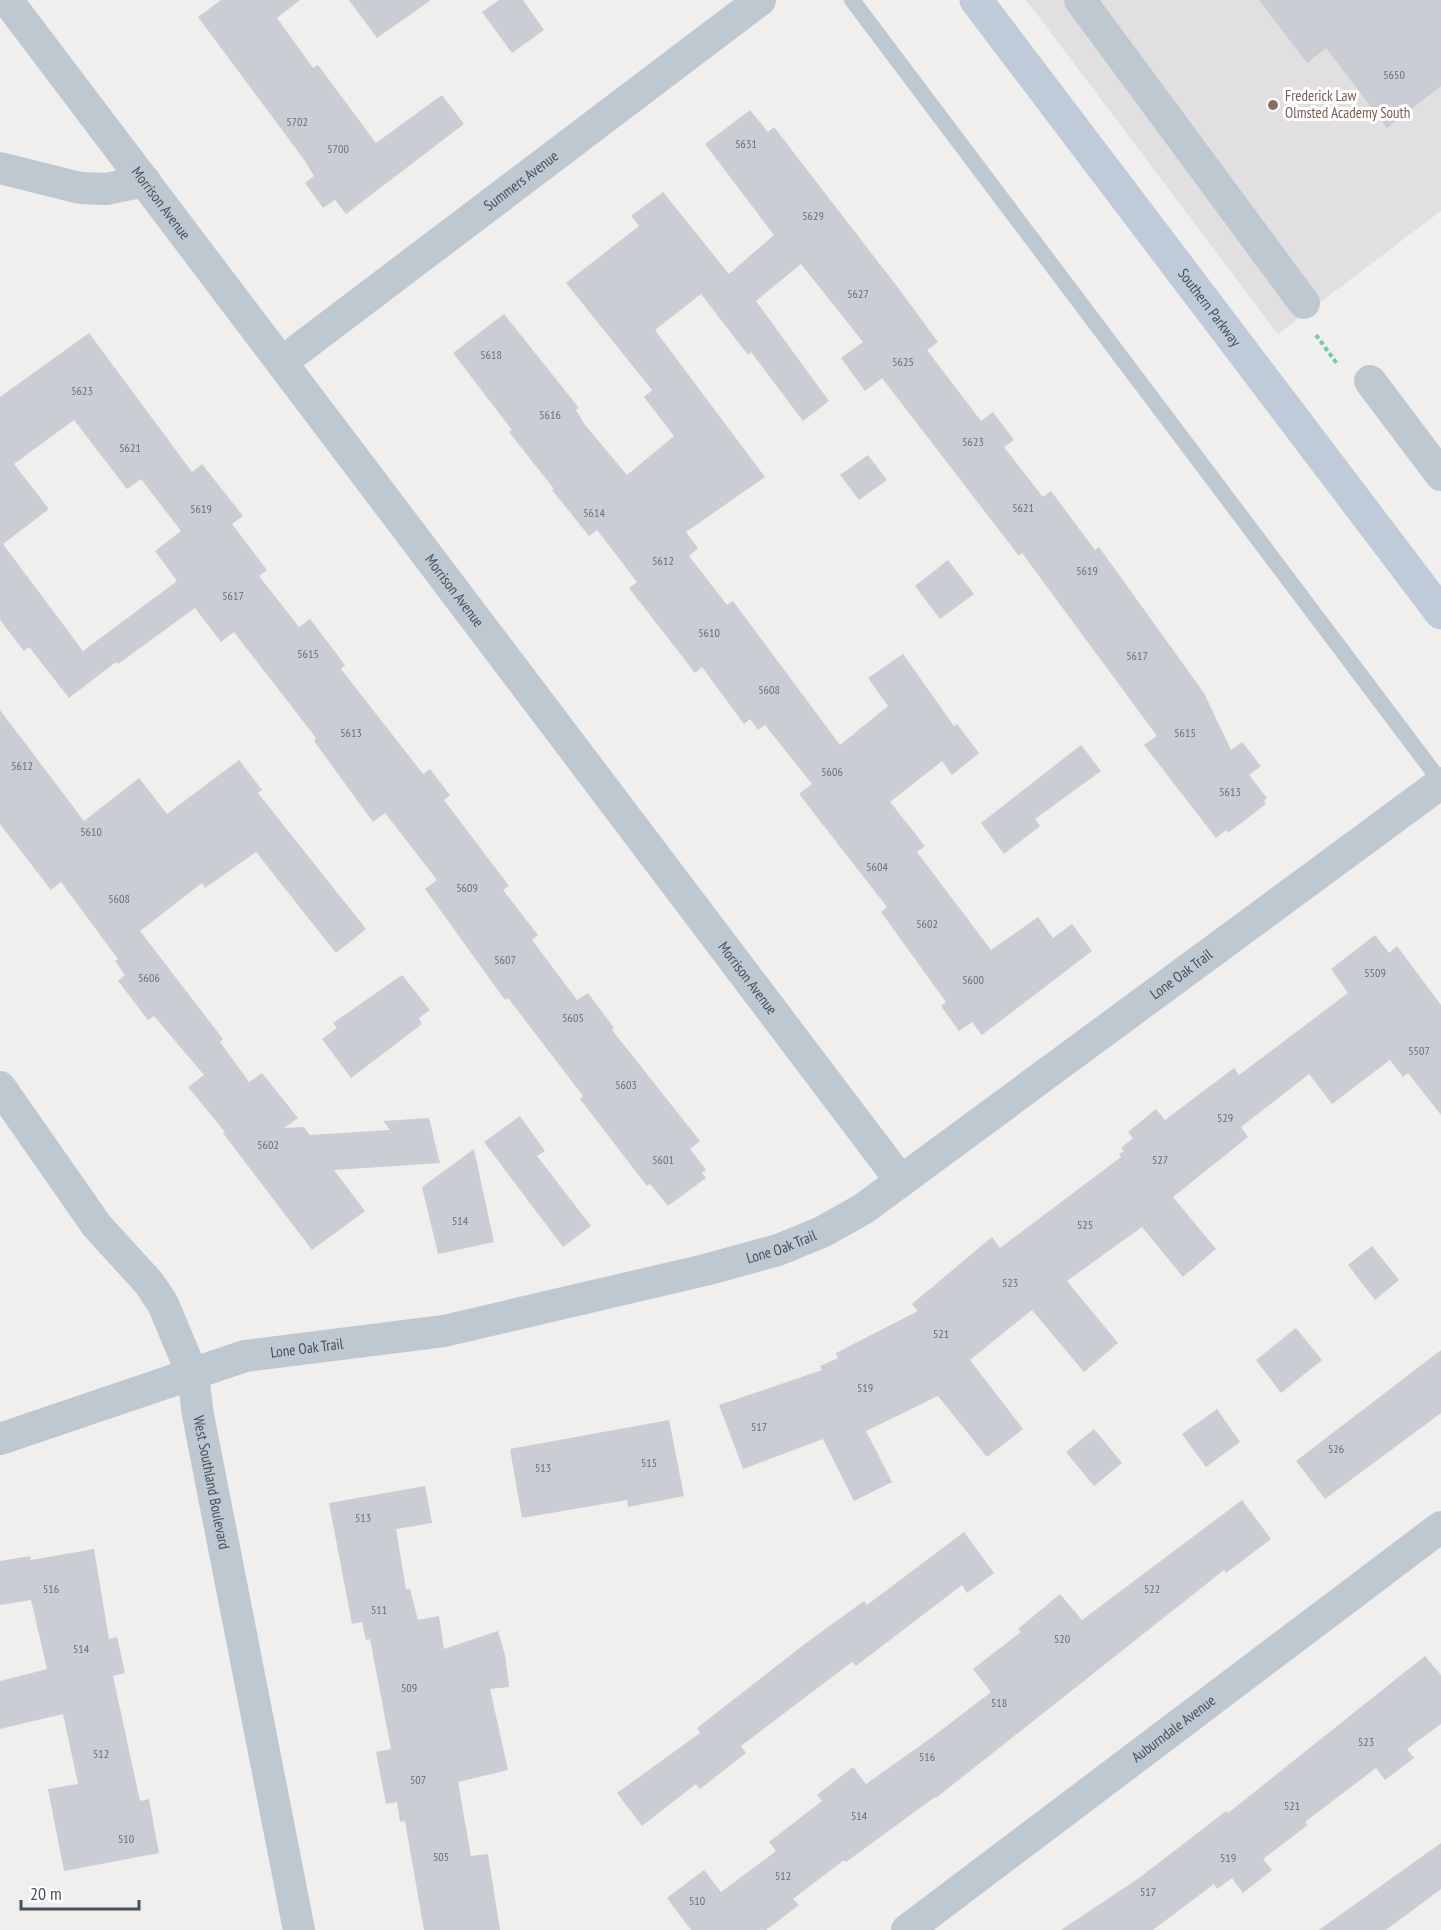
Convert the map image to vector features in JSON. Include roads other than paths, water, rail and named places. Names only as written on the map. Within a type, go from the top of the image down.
[{"type":"main road","name":"Southern Parkway","points":[[976,0],[1441,613]]},
{"type":"street","name":"Morrison Avenue","points":[[8,0],[901,1181]]},
{"type":"street","name":"Summers Avenue","points":[[282,362],[760,0]]},
{"type":"street","points":[[1080,0],[1304,303]]},
{"type":"street","points":[[0,168],[80,188],[106,189],[145,181]]},
{"type":"street","points":[[1370,381],[1441,475]]},
{"type":"street","name":"Lone Oak Trail","points":[[0,1439],[136,1392],[193,1376],[245,1356],[444,1331],[757,1256],[822,1232],[863,1209],[1441,783]]},
{"type":"street","name":"West Southland Boulevard","points":[[0,1087],[97,1226],[149,1283],[163,1304],[193,1376],[198,1415],[299,1930]]},
{"type":"street","name":"Auburndale Avenue","points":[[907,1930],[1441,1527]]},
{"type":"lane","points":[[852,0],[1441,783]]},
{"type":"place","name":"Frederick Law Olmsted Academy South","points":[[1273,105]]}]
